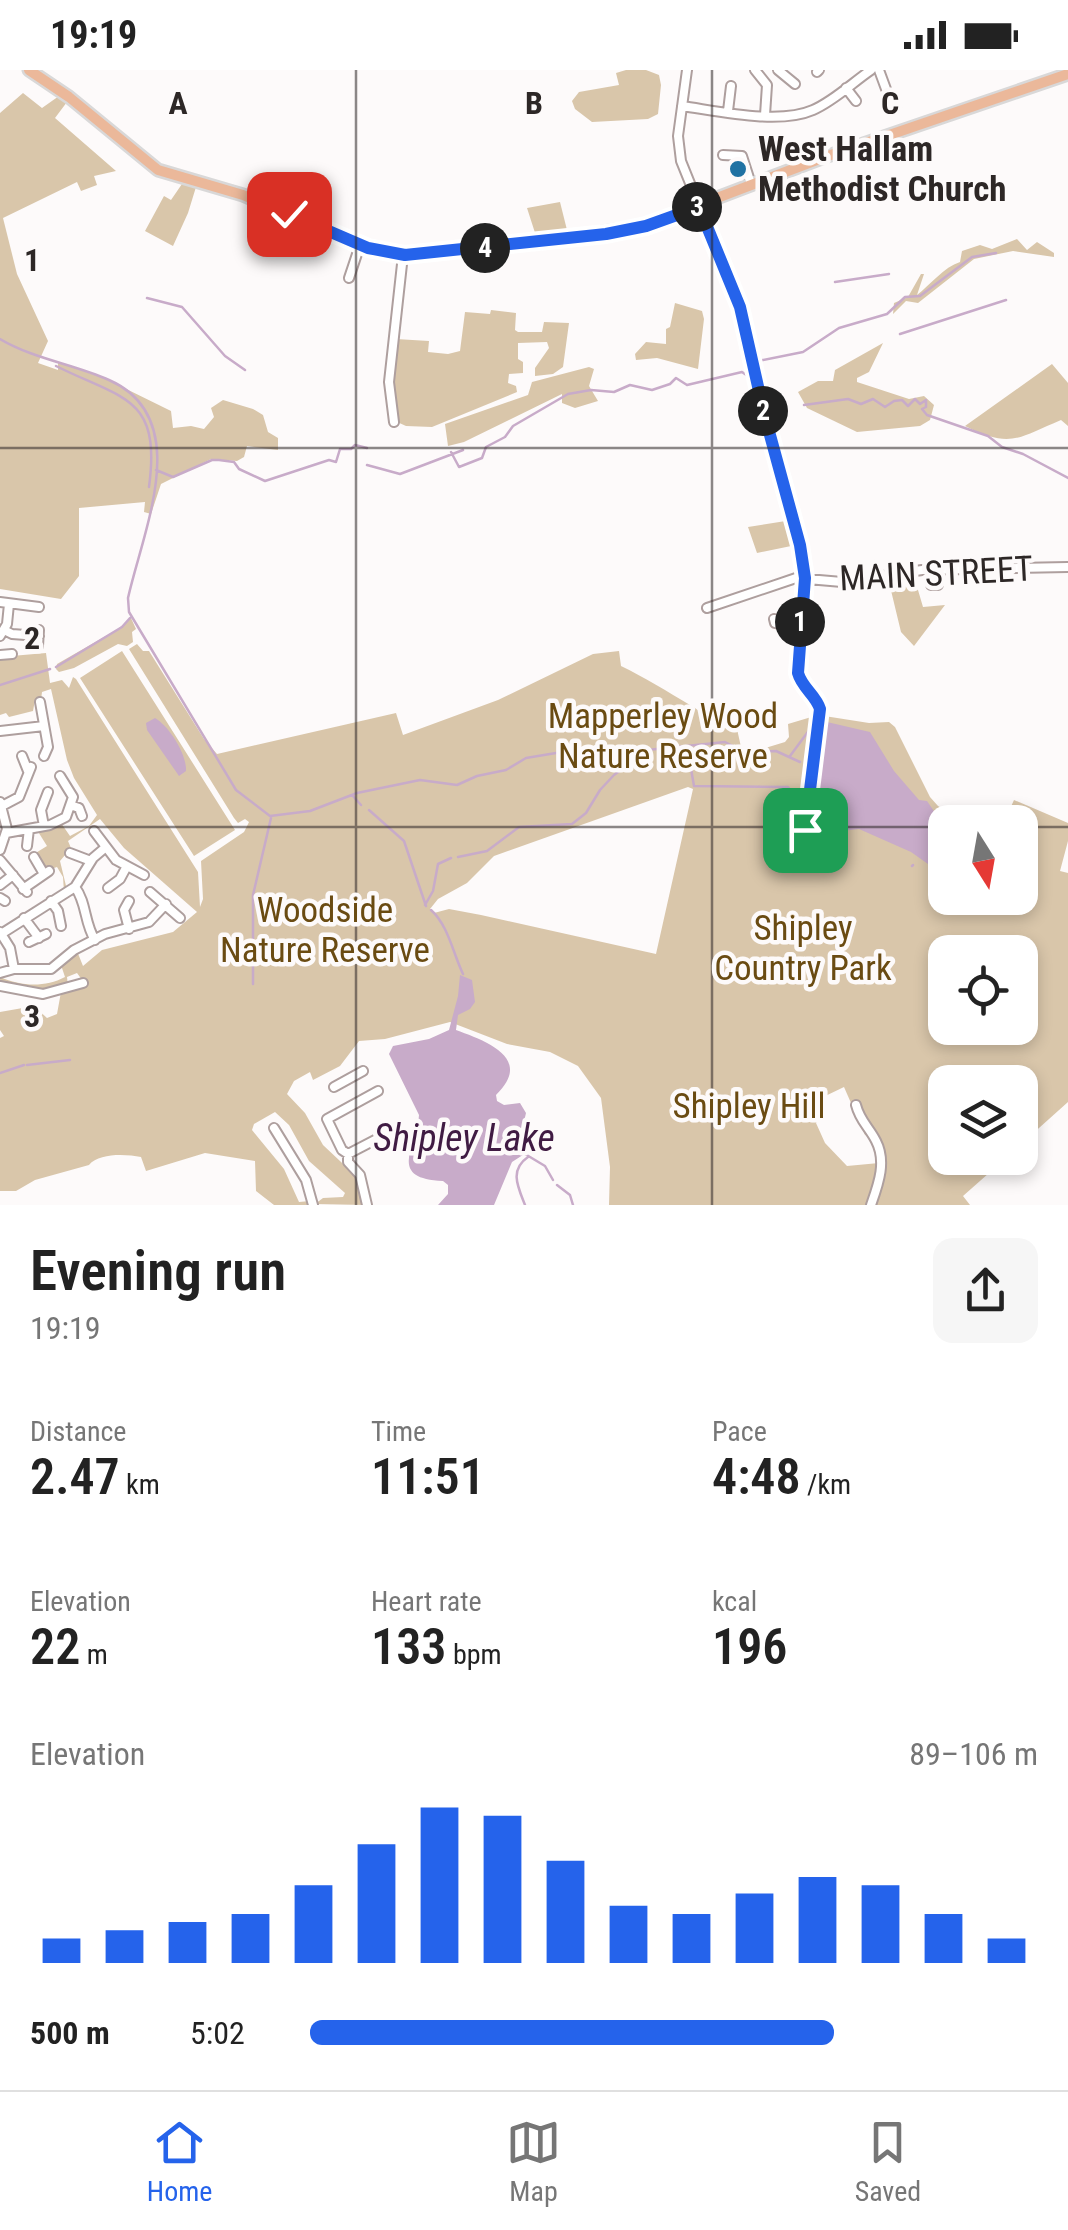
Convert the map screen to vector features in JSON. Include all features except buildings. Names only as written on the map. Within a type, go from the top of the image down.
[{"type":"main road","points":[[29,70],[69,97],[158,170],[246,196],[360,245],[402,255],[606,234],[646,226],[752,184],[1068,74]]},
{"type":"street","points":[[687,70],[679,152],[740,307],[800,545],[805,578],[800,680],[820,709],[804,840],[810,853]]},
{"type":"street","points":[[778,70],[794,84]]},
{"type":"street","points":[[682,106],[789,116],[852,95],[871,70]]},
{"type":"street","points":[[879,70],[886,89]]},
{"type":"street","points":[[763,72],[768,92],[765,115]]},
{"type":"street","points":[[728,111],[732,86]]},
{"type":"street","points":[[729,155],[744,158],[752,184]]},
{"type":"street","points":[[349,278],[360,245]]},
{"type":"street","points":[[394,422],[390,382],[402,255]]},
{"type":"street","name":"MAIN STREET","points":[[707,608],[805,578],[856,581],[934,570],[1068,566]]},
{"type":"street","points":[[934,570],[934,584]]},
{"type":"street","points":[[39,609],[4,603],[2,633],[39,637]]},
{"type":"street","points":[[774,619],[775,623],[800,629]]},
{"type":"street","points":[[0,655],[12,654]]},
{"type":"street","points":[[40,702],[48,751]]},
{"type":"street","points":[[0,731],[44,726]]},
{"type":"street","points":[[1,846],[6,833],[1,804],[18,797],[30,770],[21,756]]},
{"type":"street","points":[[6,833],[64,819],[73,806],[72,792],[60,776]]},
{"type":"street","points":[[44,826],[41,810],[47,798]]},
{"type":"street","points":[[73,806],[80,809],[82,816]]},
{"type":"street","points":[[27,846],[29,830]]},
{"type":"street","points":[[97,834],[127,866],[142,872]]},
{"type":"street","points":[[14,969],[10,948],[1,933],[75,888],[106,847]]},
{"type":"street","points":[[70,852],[91,862]]},
{"type":"street","points":[[0,860],[25,890],[47,872],[36,860]]},
{"type":"street","points":[[107,888],[120,880],[127,866]]},
{"type":"street","points":[[0,885],[13,875]]},
{"type":"street","points":[[75,888],[95,940]]},
{"type":"street","points":[[156,894],[176,916]]},
{"type":"street","points":[[51,901],[62,926]]},
{"type":"street","points":[[0,973],[14,969],[49,970],[72,951],[111,931],[148,922],[166,904]]},
{"type":"street","points":[[112,913],[127,906],[128,929]]},
{"type":"street","points":[[24,918],[43,936],[28,942]]},
{"type":"street","points":[[0,986],[43,994],[83,983]]},
{"type":"street","points":[[337,1087],[361,1073]]},
{"type":"street","points":[[348,1154],[342,1150],[326,1118],[373,1093]]},
{"type":"street","points":[[856,1105],[863,1125],[879,1148],[880,1179],[872,1205]]},
{"type":"street","points":[[273,1128],[308,1180],[313,1205]]},
{"type":"street","points":[[348,1154],[398,1128]]},
{"type":"street","points":[[348,1154],[348,1162],[360,1176],[369,1204]]},
{"type":"green space","points":[[626,70],[659,75],[658,114],[648,119],[592,122],[575,109],[572,101],[579,92],[619,85],[616,73]]},
{"type":"green space","points":[[23,93],[42,108],[59,96],[67,102],[55,118],[116,171],[94,176],[97,185],[81,191],[77,182],[3,218],[17,274],[48,341],[38,363],[58,370],[58,362],[106,379],[171,411],[173,428],[204,429],[214,417],[211,408],[223,400],[263,415],[268,432],[278,438],[278,450],[247,446],[244,457],[237,461],[211,459],[161,484],[151,514],[144,512],[145,502],[79,508],[79,576],[61,599],[0,589],[0,113]]},
{"type":"green space","points":[[184,181],[196,187],[173,246],[145,231],[164,196],[171,200]]},
{"type":"green space","points":[[560,202],[568,234],[537,239],[527,208]]},
{"type":"green space","points":[[1017,239],[1027,250],[1037,242],[1054,257],[1013,251],[974,259],[918,303],[906,301],[893,314],[894,303],[908,297],[921,274],[917,295],[960,262],[962,251],[980,245],[992,249]]},
{"type":"green space","points":[[675,303],[702,311],[698,369],[657,358],[636,360],[635,354],[646,342],[666,344],[666,329],[670,327]]},
{"type":"green space","points":[[491,310],[516,313],[518,332],[542,332],[544,322],[569,323],[563,367],[553,374],[535,376],[535,368],[549,348],[547,342],[518,343],[523,373],[509,374],[508,383],[516,386],[517,392],[432,427],[406,426],[395,421],[391,383],[396,339],[429,341],[428,352],[460,351],[465,312],[490,314]]},
{"type":"green space","points":[[883,343],[869,372],[857,378],[857,382],[909,399],[924,396],[934,405],[930,420],[920,426],[857,432],[807,408],[798,392],[818,381],[833,381],[835,370]]},
{"type":"green space","points":[[1052,364],[1068,383],[1068,426],[1061,420],[1024,436],[1004,439],[965,426]]},
{"type":"green space","points":[[594,369],[589,386],[598,401],[575,408],[562,403],[562,394],[464,442],[448,446],[445,424],[528,395],[532,382]]},
{"type":"green space","points":[[792,520],[796,545],[757,553],[748,527]]},
{"type":"green space","points":[[913,573],[923,607],[945,605],[914,646],[901,632],[888,578]]},
{"type":"green space","points":[[131,618],[136,629],[132,632],[133,642],[127,646],[118,644],[74,668],[59,672],[56,669],[57,664]]},
{"type":"green space","points":[[137,644],[143,651],[149,651],[217,754],[396,713],[403,735],[498,700],[593,654],[619,651],[621,666],[697,709],[715,724],[737,729],[741,747],[762,749],[785,742],[789,737],[788,724],[818,715],[889,722],[937,805],[928,805],[928,915],[1038,915],[1038,810],[1068,823],[1060,871],[1068,873],[1068,1102],[1038,1129],[1038,1065],[928,1065],[928,1175],[987,1175],[963,1196],[970,1205],[609,1205],[610,1167],[601,1098],[578,1066],[550,1052],[507,1044],[450,1022],[385,1039],[359,1041],[340,1066],[313,1080],[310,1072],[294,1081],[287,1094],[305,1113],[323,1145],[358,1178],[365,1205],[315,1204],[323,1198],[343,1197],[345,1193],[309,1161],[289,1125],[275,1112],[254,1124],[252,1130],[284,1169],[299,1202],[310,1201],[310,1205],[274,1205],[256,1191],[255,1161],[205,1153],[146,1171],[141,1157],[106,1156],[89,1165],[35,1180],[16,1191],[0,1191],[0,1038],[4,1036],[0,1012],[34,1006],[47,1018],[57,1014],[61,992],[85,984],[77,973],[67,977],[68,986],[44,992],[0,983],[0,977],[32,984],[57,981],[65,977],[61,965],[77,951],[83,966],[102,950],[173,932],[197,912],[124,848],[100,819],[68,841],[71,848],[60,861],[67,890],[64,892],[63,877],[57,867],[45,871],[34,854],[47,846],[37,830],[61,823],[70,836],[89,826],[97,815],[67,760],[51,689],[42,692],[41,700],[35,700],[33,711],[9,717],[6,713],[0,715],[0,657],[46,653],[50,683],[62,680],[69,688],[73,677],[76,679],[198,872],[200,907],[201,861],[244,832],[249,822],[245,819],[238,823],[129,649]],"holes":[[[688,787],[693,789],[656,954],[481,915],[449,909],[434,913],[430,909],[438,899],[467,883],[494,856]],[[844,1087],[865,1135],[872,1137],[879,1163],[847,1166],[825,1143],[816,1123],[822,1112],[817,1100]]]},
{"type":"green space","points":[[122,651],[235,830],[194,856],[80,678]]},
{"type":"water","points":[[155,718],[180,749],[186,771],[179,776],[147,730],[146,723]]},
{"type":"water","points":[[827,722],[870,732],[894,771],[919,800],[927,801],[928,864],[911,852],[859,829],[842,831],[809,826],[819,727]]},
{"type":"water","name":"Shipley Lake","points":[[460,975],[472,980],[475,1002],[458,1015],[456,1030],[502,1053],[510,1071],[496,1095],[497,1101],[504,1105],[520,1103],[526,1113],[520,1139],[526,1153],[512,1162],[494,1205],[438,1205],[448,1194],[448,1185],[425,1179],[410,1167],[419,1115],[389,1054],[393,1046],[429,1039],[449,1030]]},
{"type":"waterway","points":[[758,361],[803,352],[839,328],[887,314],[905,297],[920,296],[972,257],[996,253]]},
{"type":"waterway","points":[[835,282],[889,274]]},
{"type":"waterway","points":[[147,298],[182,307],[225,356],[245,370]]},
{"type":"waterway","points":[[900,334],[1006,300]]},
{"type":"waterway","points":[[0,339],[26,352],[109,380],[135,397],[150,421],[157,448],[156,478],[128,598],[129,612],[236,790],[270,816],[310,811],[357,793],[420,780],[457,785],[506,770],[526,758],[580,749],[643,750]]},
{"type":"waterway","points":[[56,366],[118,395],[143,418],[149,434],[149,487]]},
{"type":"waterway","points":[[451,452],[459,467],[482,458],[486,447],[505,437],[513,426],[568,394],[614,392],[630,385],[652,390],[676,378],[687,385],[742,372],[752,379]]},
{"type":"waterway","points":[[804,405],[848,399],[861,404],[873,399],[885,407],[894,401],[902,400],[908,406],[915,399],[920,404],[926,400],[922,409],[927,415],[988,436],[1002,447],[1068,478]]},
{"type":"waterway","points":[[156,470],[173,477],[219,460],[234,462],[239,469],[265,481],[329,460],[336,462],[340,449],[355,445],[367,448]]},
{"type":"waterway","points":[[367,465],[400,474],[463,450]]},
{"type":"waterway","points":[[56,667],[122,627],[130,618]]},
{"type":"waterway","points":[[0,685],[50,669]]},
{"type":"waterway","points":[[790,756],[813,725]]},
{"type":"waterway","points":[[647,750],[725,742],[744,752],[776,751],[800,762]]},
{"type":"waterway","points":[[458,857],[487,851],[519,827],[572,824],[586,813],[614,775],[648,750]]},
{"type":"waterway","points":[[690,763],[694,786],[788,787],[791,791]]},
{"type":"waterway","points":[[352,795],[361,805]]},
{"type":"waterway","points":[[369,810],[404,841],[426,906]]},
{"type":"waterway","points":[[253,984],[253,895],[271,818]]},
{"type":"waterway","points":[[425,905],[433,891],[438,864],[451,858]]},
{"type":"waterway","points":[[431,910],[446,931],[463,974]]},
{"type":"waterway","points":[[27,1065],[70,1060]]},
{"type":"waterway","points":[[0,1073],[24,1065]]},
{"type":"waterway","points":[[525,1154],[545,1166],[553,1180]]},
{"type":"waterway","points":[[525,1205],[517,1173],[528,1157]]},
{"type":"waterway","points":[[557,1185],[570,1195],[573,1205]]},
{"type":"place","name":"West Hallam Methodist Church","points":[[738,169]]},
{"type":"route","points":[[289,214],[368,248],[405,255],[606,234],[646,226],[699,207],[740,307],[800,545],[805,578],[798,673],[803,687],[820,709],[805,830]]},
{"type":"park label","name":"Mapperley Wood Nature Reserve","points":[[663,736]]},
{"type":"park label","name":"Woodside Nature Reserve","points":[[325,930]]},
{"type":"park label","name":"Shipley Country Park","points":[[803,948]]},
{"type":"park label","name":"Shipley Hill","points":[[749,1106]]}]
